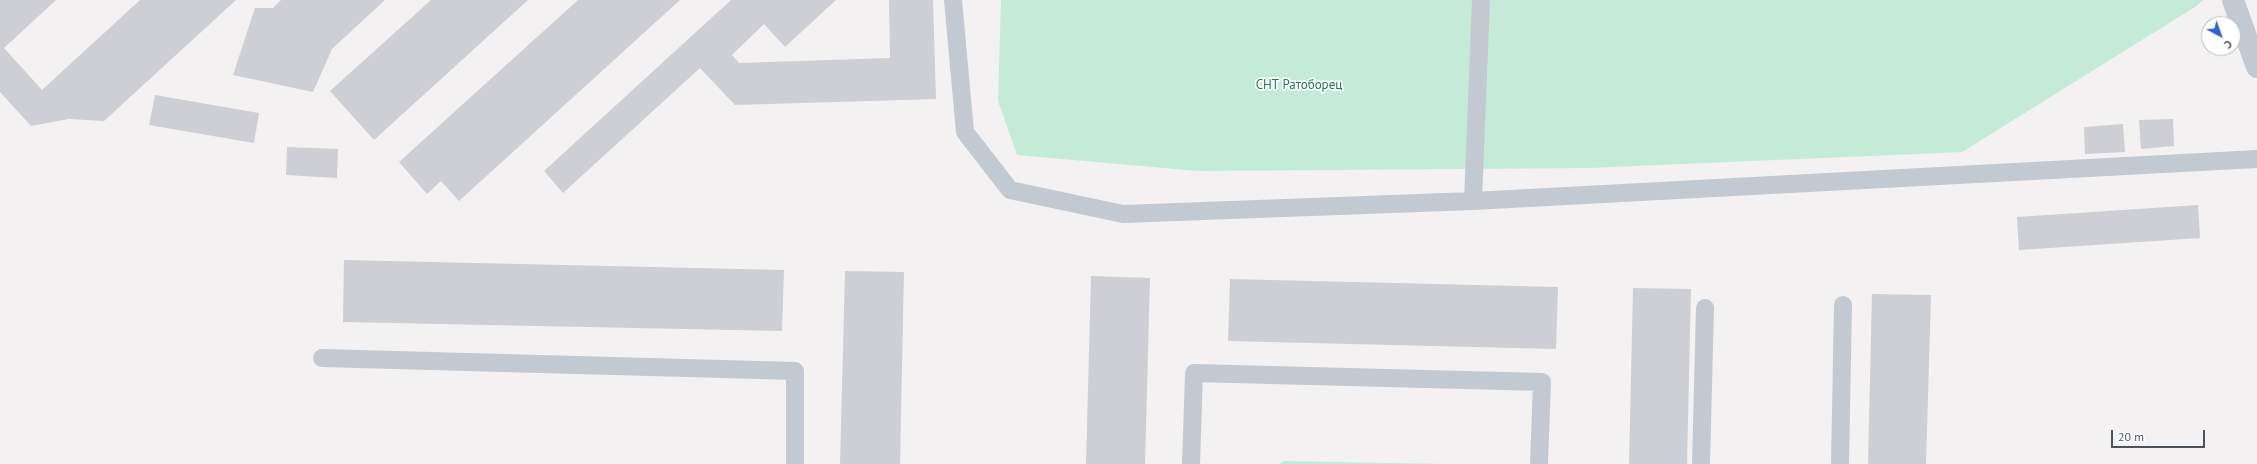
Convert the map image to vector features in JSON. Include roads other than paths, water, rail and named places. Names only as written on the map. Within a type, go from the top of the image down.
[{"type":"street","points":[[2232,0],[2257,67]]},
{"type":"lane","points":[[953,0],[965,132],[1010,190],[1123,214],[1473,201],[2257,159]]},
{"type":"lane","points":[[1473,201],[1481,0]]},
{"type":"lane","points":[[1840,464],[1844,305]]},
{"type":"lane","points":[[1702,464],[1705,308]]},
{"type":"lane","points":[[322,358],[795,371],[795,464]]},
{"type":"lane","points":[[1191,464],[1194,373],[1542,382],[1539,464]]},
{"type":"park label","name":"СНТ Ратоборец","points":[[1299,85]]}]
